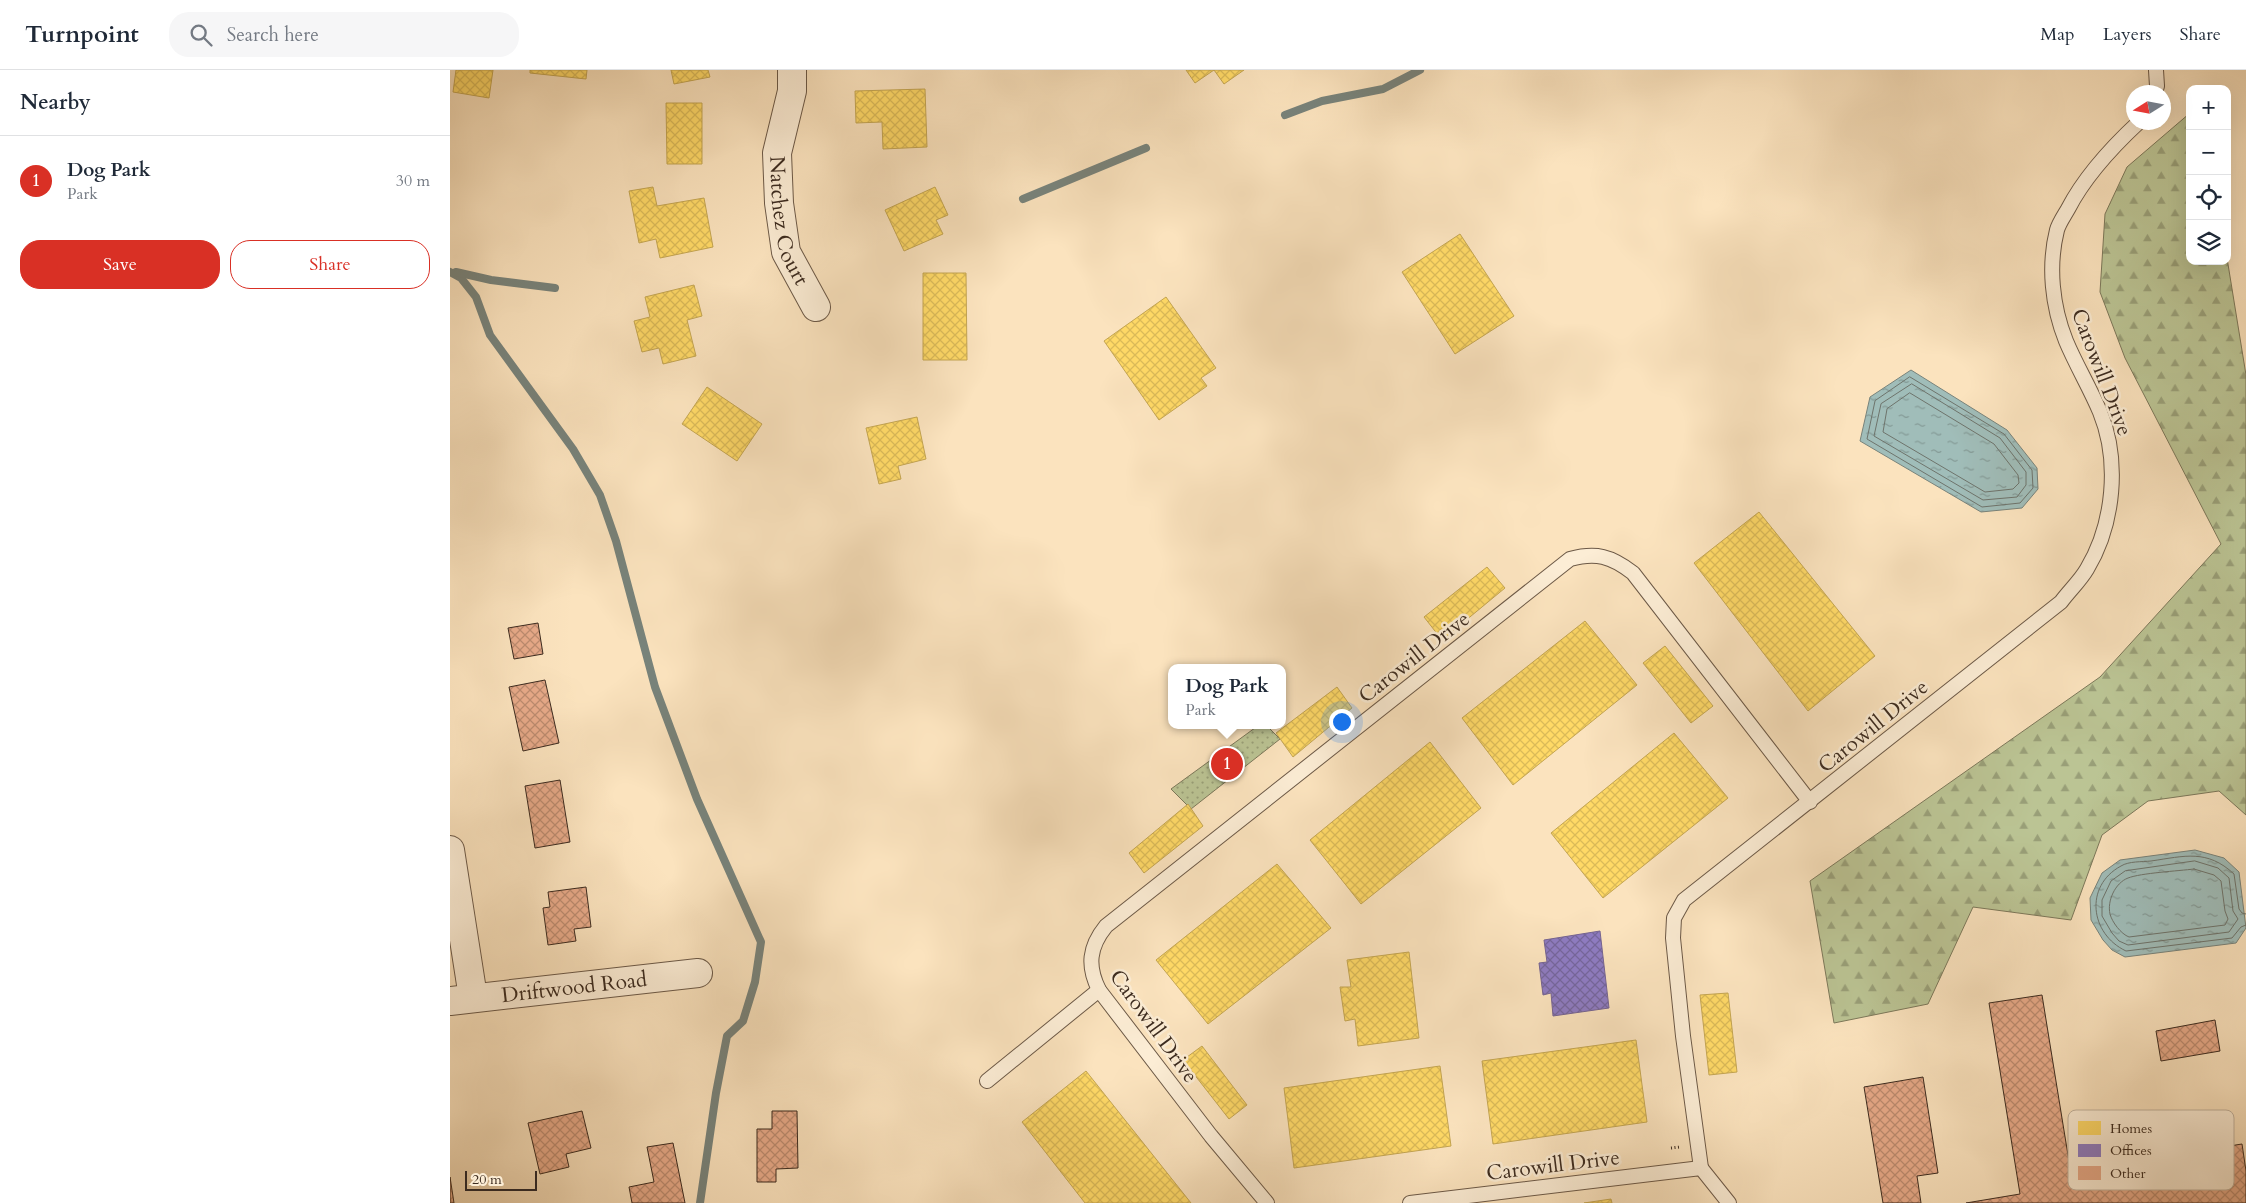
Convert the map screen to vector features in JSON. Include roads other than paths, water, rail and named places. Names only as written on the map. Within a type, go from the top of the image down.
[{"type":"street","name":"Natchez Court","points":[[792,70],[792,91],[777,153],[779,203],[786,252],[816,307]]},
{"type":"street","points":[[450,850],[461,999]]},
{"type":"street","name":"Driftwood Road","points":[[461,999],[698,973]]},
{"type":"lane","points":[[2156,70],[2157,85]]},
{"type":"lane","name":"Carowill Drive","points":[[1410,1203],[1700,1168],[1673,938],[1674,918],[1684,900],[2061,602],[2087,569],[2105,526],[2111,486],[2111,451],[2101,414],[2066,340],[2056,309],[2051,267],[2058,228],[2080,187],[2116,144],[2131,130]]},
{"type":"lane","name":"Carowill Drive","points":[[1267,1203],[1210,1136],[1099,990],[1093,978],[1090,964],[1097,937],[1106,926],[1570,559],[1602,556],[1618,562],[1633,573],[1810,802]]},
{"type":"lane","points":[[987,1082],[1099,990]]},
{"type":"lane","points":[[1700,1168],[1729,1203]]},
{"type":"water","points":[[1911,370],[2007,430],[2037,468],[2038,489],[2022,508],[1981,512],[1860,441],[1870,397]]},
{"type":"water","points":[[2195,850],[2224,858],[2239,872],[2246,928],[2236,943],[2125,957],[2112,950],[2103,940],[2091,920],[2090,898],[2102,873],[2120,860]]},
{"type":"waterway","points":[[1285,115],[1322,101],[1383,89],[1420,70]]},
{"type":"waterway","points":[[1023,199],[1146,148]]},
{"type":"waterway","points":[[450,272],[461,278],[476,297],[490,335],[573,449],[600,495],[616,541],[655,687],[697,799],[761,942],[755,982],[743,1021],[727,1036],[716,1093],[700,1203]]},
{"type":"waterway","points":[[456,272],[491,280],[555,288]]},
{"type":"place","name":"Dog Park","points":[[1227,764]]}]
